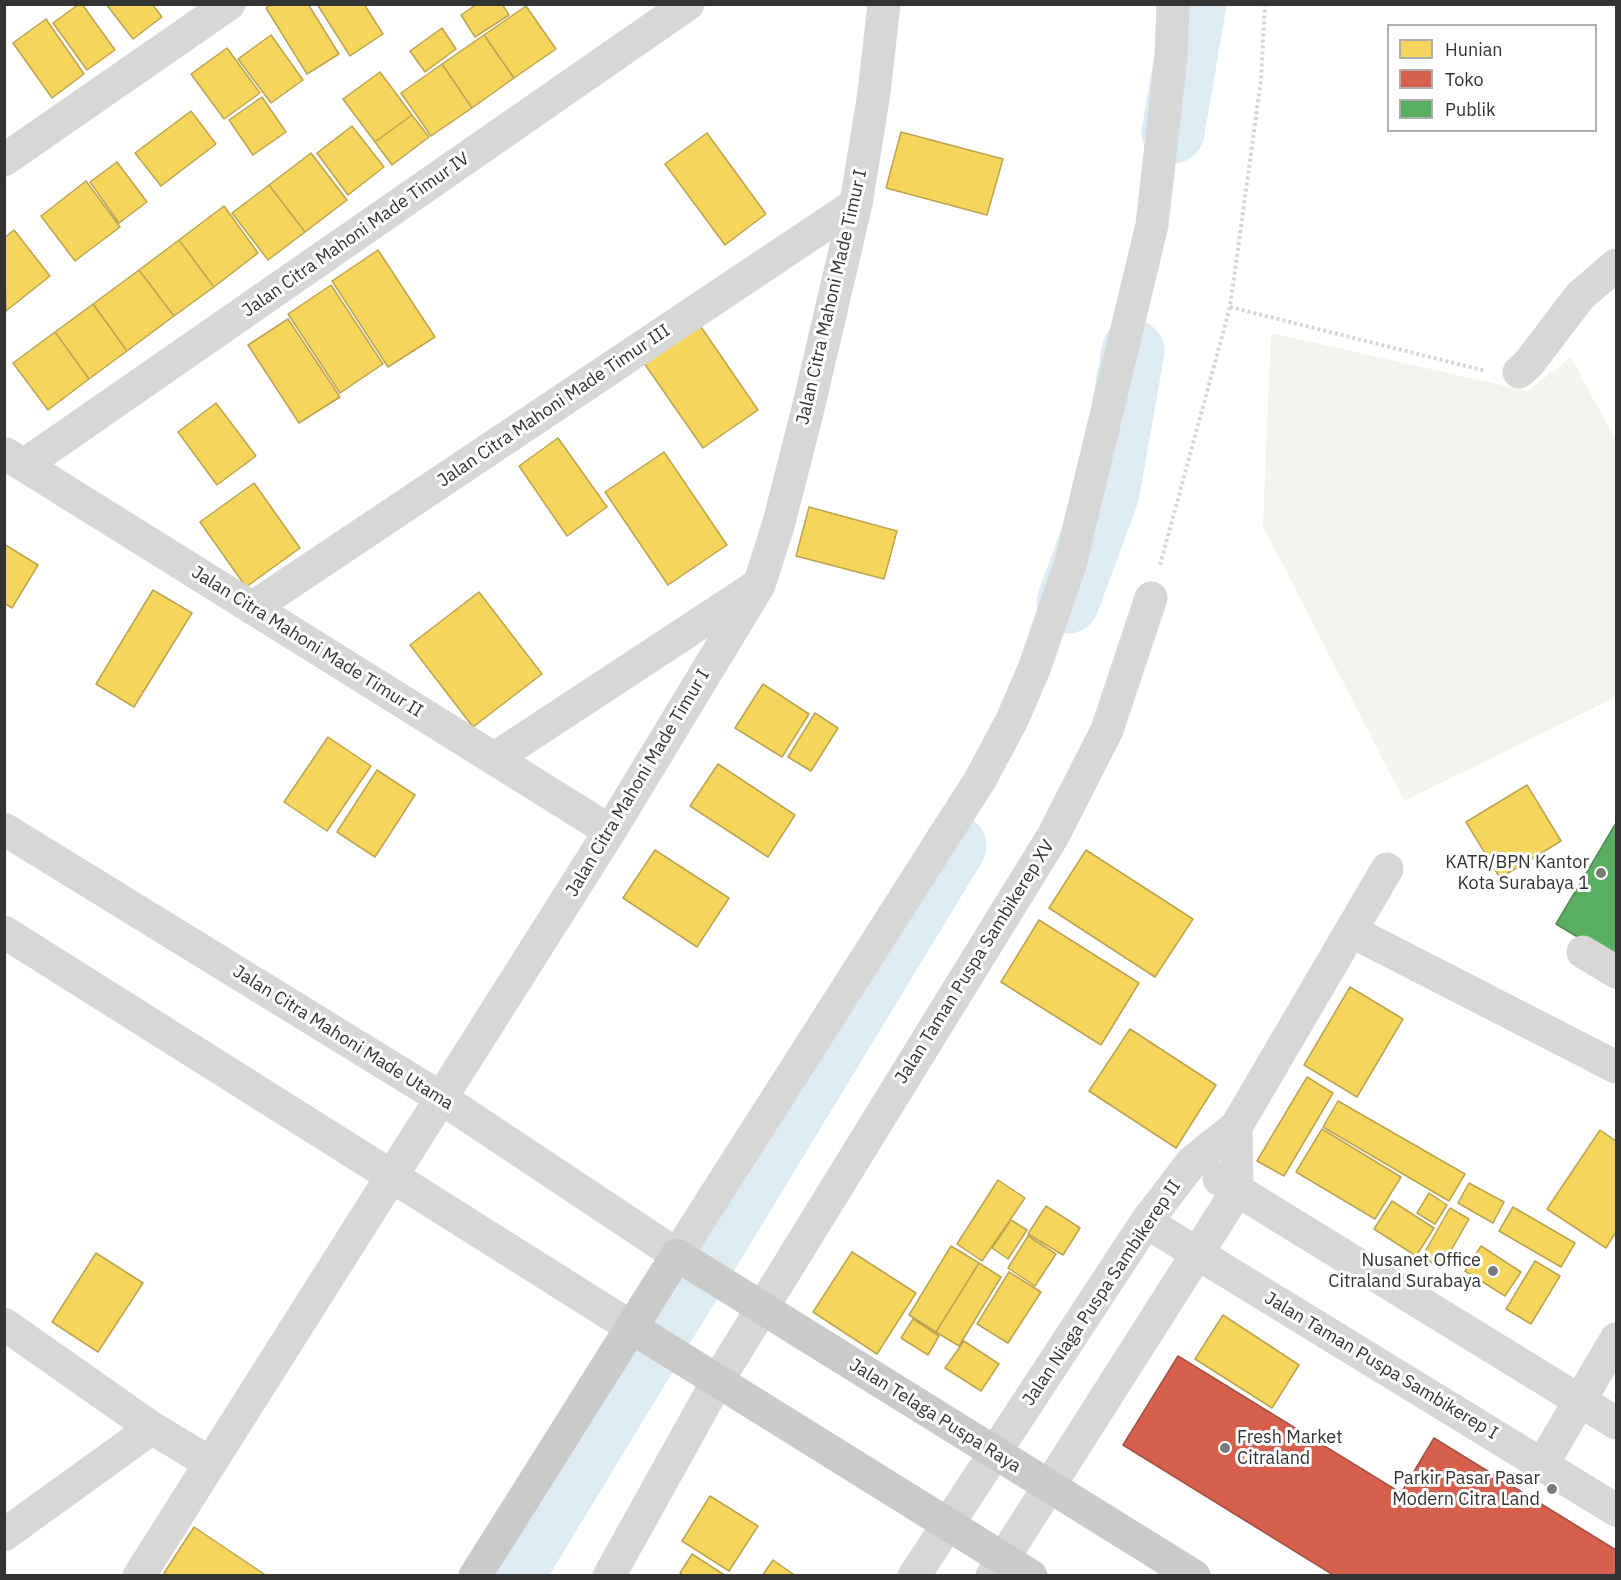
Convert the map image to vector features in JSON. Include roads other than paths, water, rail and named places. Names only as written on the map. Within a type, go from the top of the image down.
[{"type":"main road","name":"Jalan Telaga Puspa Raya","points":[[686,1261],[1194,1575]]},
{"type":"main road","points":[[475,1575],[640,1333],[686,1261]]},
{"type":"main road","points":[[640,1333],[947,1524],[998,1567],[1031,1575]]},
{"type":"street","points":[[4,160],[229,4]]},
{"type":"street","name":"Jalan Citra Mahoni Made Timur IV","points":[[14,459],[688,4]]},
{"type":"street","name":"Jalan Citra Mahoni Made Timur I","points":[[139,1575],[610,831],[759,585],[778,526],[804,424],[855,204],[874,93],[884,4]]},
{"type":"street","points":[[686,1261],[980,780],[1012,720],[1034,669],[1070,565],[1152,225],[1171,57],[1173,4]]},
{"type":"street","name":"Jalan Citra Mahoni Made Timur III","points":[[252,608],[855,204]]},
{"type":"street","points":[[1519,372],[1529,363],[1580,296],[1617,265]]},
{"type":"street","name":"Jalan Citra Mahoni Made Timur II","points":[[14,459],[610,831]]},
{"type":"street","points":[[495,758],[759,585]]},
{"type":"street","name":"Jalan Taman Puspa Sambikerep XV","points":[[609,1575],[712,1377],[759,1306],[1053,836],[1107,730],[1151,598]]},
{"type":"street","name":"Jalan Citra Mahoni Made Utama","points":[[4,829],[441,1098],[686,1261]]},
{"type":"street","points":[[998,1567],[1237,1191],[1236,1127],[1387,869]]},
{"type":"street","points":[[1351,931],[1617,1067]]},
{"type":"street","points":[[9,942],[392,1176],[640,1333]]},
{"type":"street","points":[[1583,952],[1617,972]]},
{"type":"street","name":"Jalan Niaga Puspa Sambikerep II","points":[[914,1575],[1146,1222],[1192,1162],[1236,1127]]},
{"type":"street","points":[[1192,1162],[1617,1423]]},
{"type":"street","name":"Jalan Taman Puspa Sambikerep I","points":[[1146,1222],[1617,1510]]},
{"type":"street","points":[[4,1324],[152,1428],[210,1463]]},
{"type":"street","points":[[1542,1465],[1617,1339]]},
{"type":"street","points":[[4,1535],[152,1428]]},
{"type":"waterway","points":[[1173,132],[1195,4]]},
{"type":"waterway","points":[[1068,602],[1108,493],[1133,351]]},
{"type":"waterway","points":[[512,1576],[955,846]]},
{"type":"place","name":"KATR/BPN Kantor Kota Surabaya 1","points":[[1601,873]]},
{"type":"place","name":"Nusanet Office Citraland Surabaya","points":[[1493,1271]]},
{"type":"place","name":"Fresh Market Citraland","points":[[1225,1448]]},
{"type":"place","name":"Parkir Pasar Pasar Modern Citra Land","points":[[1552,1489]]}]
